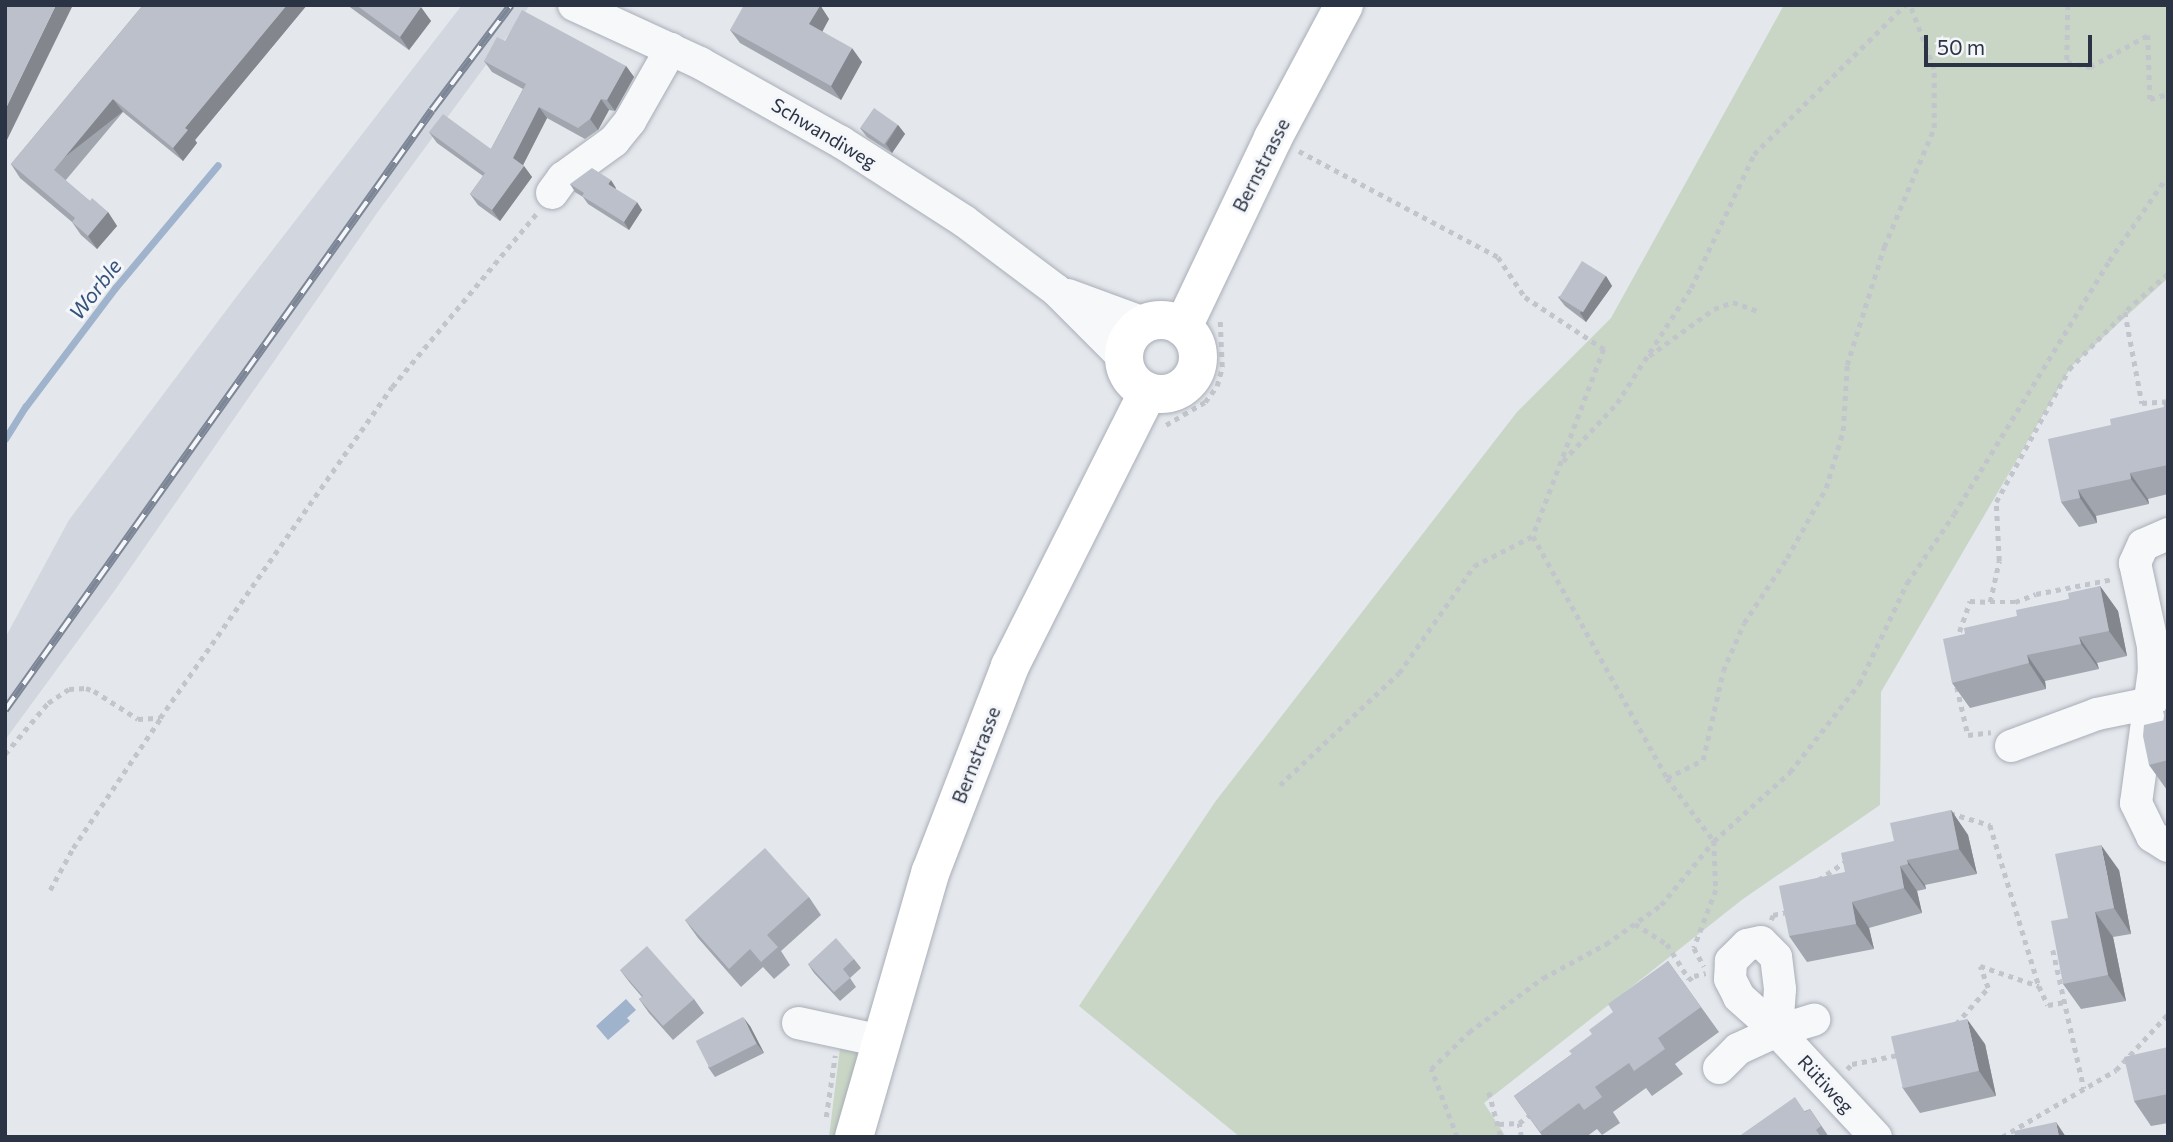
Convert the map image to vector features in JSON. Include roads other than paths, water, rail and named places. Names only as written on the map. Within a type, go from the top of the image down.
[{"type":"main road","name":"Bernstrasse","points":[[1183,327],[1273,138],[1344,5]]},
{"type":"main road","points":[[1164,320],[1183,327],[1196,343],[1199,354],[1195,374],[1188,383],[1169,394],[1148,392],[1130,379],[1124,358],[1128,338],[1144,323],[1164,320]]},
{"type":"main road","name":"Bernstrasse","points":[[840,1129],[881,1041],[931,871],[1010,666],[1102,477],[1148,392]]},
{"type":"street","name":"Schwandiweg","points":[[574,5],[671,49],[779,105],[841,142],[964,221],[1056,290],[1124,358]]},
{"type":"street","points":[[552,193],[563,178],[614,141],[630,121],[671,49]]},
{"type":"street","name":"Schwandiweg","points":[[1056,290],[1144,323]]},
{"type":"street","points":[[2168,534],[2143,545],[2135,563],[2153,646],[2151,703],[2136,803],[2152,836],[2168,846]]},
{"type":"street","points":[[2011,746],[2097,714],[2151,703]]},
{"type":"street","name":"Rütiweg","points":[[1777,1031],[1780,989],[1776,957],[1761,942],[1747,945],[1719,970],[1730,979],[1739,997],[1777,1031],[1876,1137]]},
{"type":"street","points":[[1719,1068],[1738,1049],[1777,1031],[1814,1020]]},
{"type":"street","points":[[798,1023],[881,1041]]},
{"type":"water","points":[[626,999],[636,1010],[627,1018],[630,1021],[608,1040],[596,1026]]},
{"type":"waterway","name":"Worble","points":[[5,439],[26,406],[115,288],[218,165]]},
{"type":"railway","points":[[5,710],[432,110],[511,5]]}]
